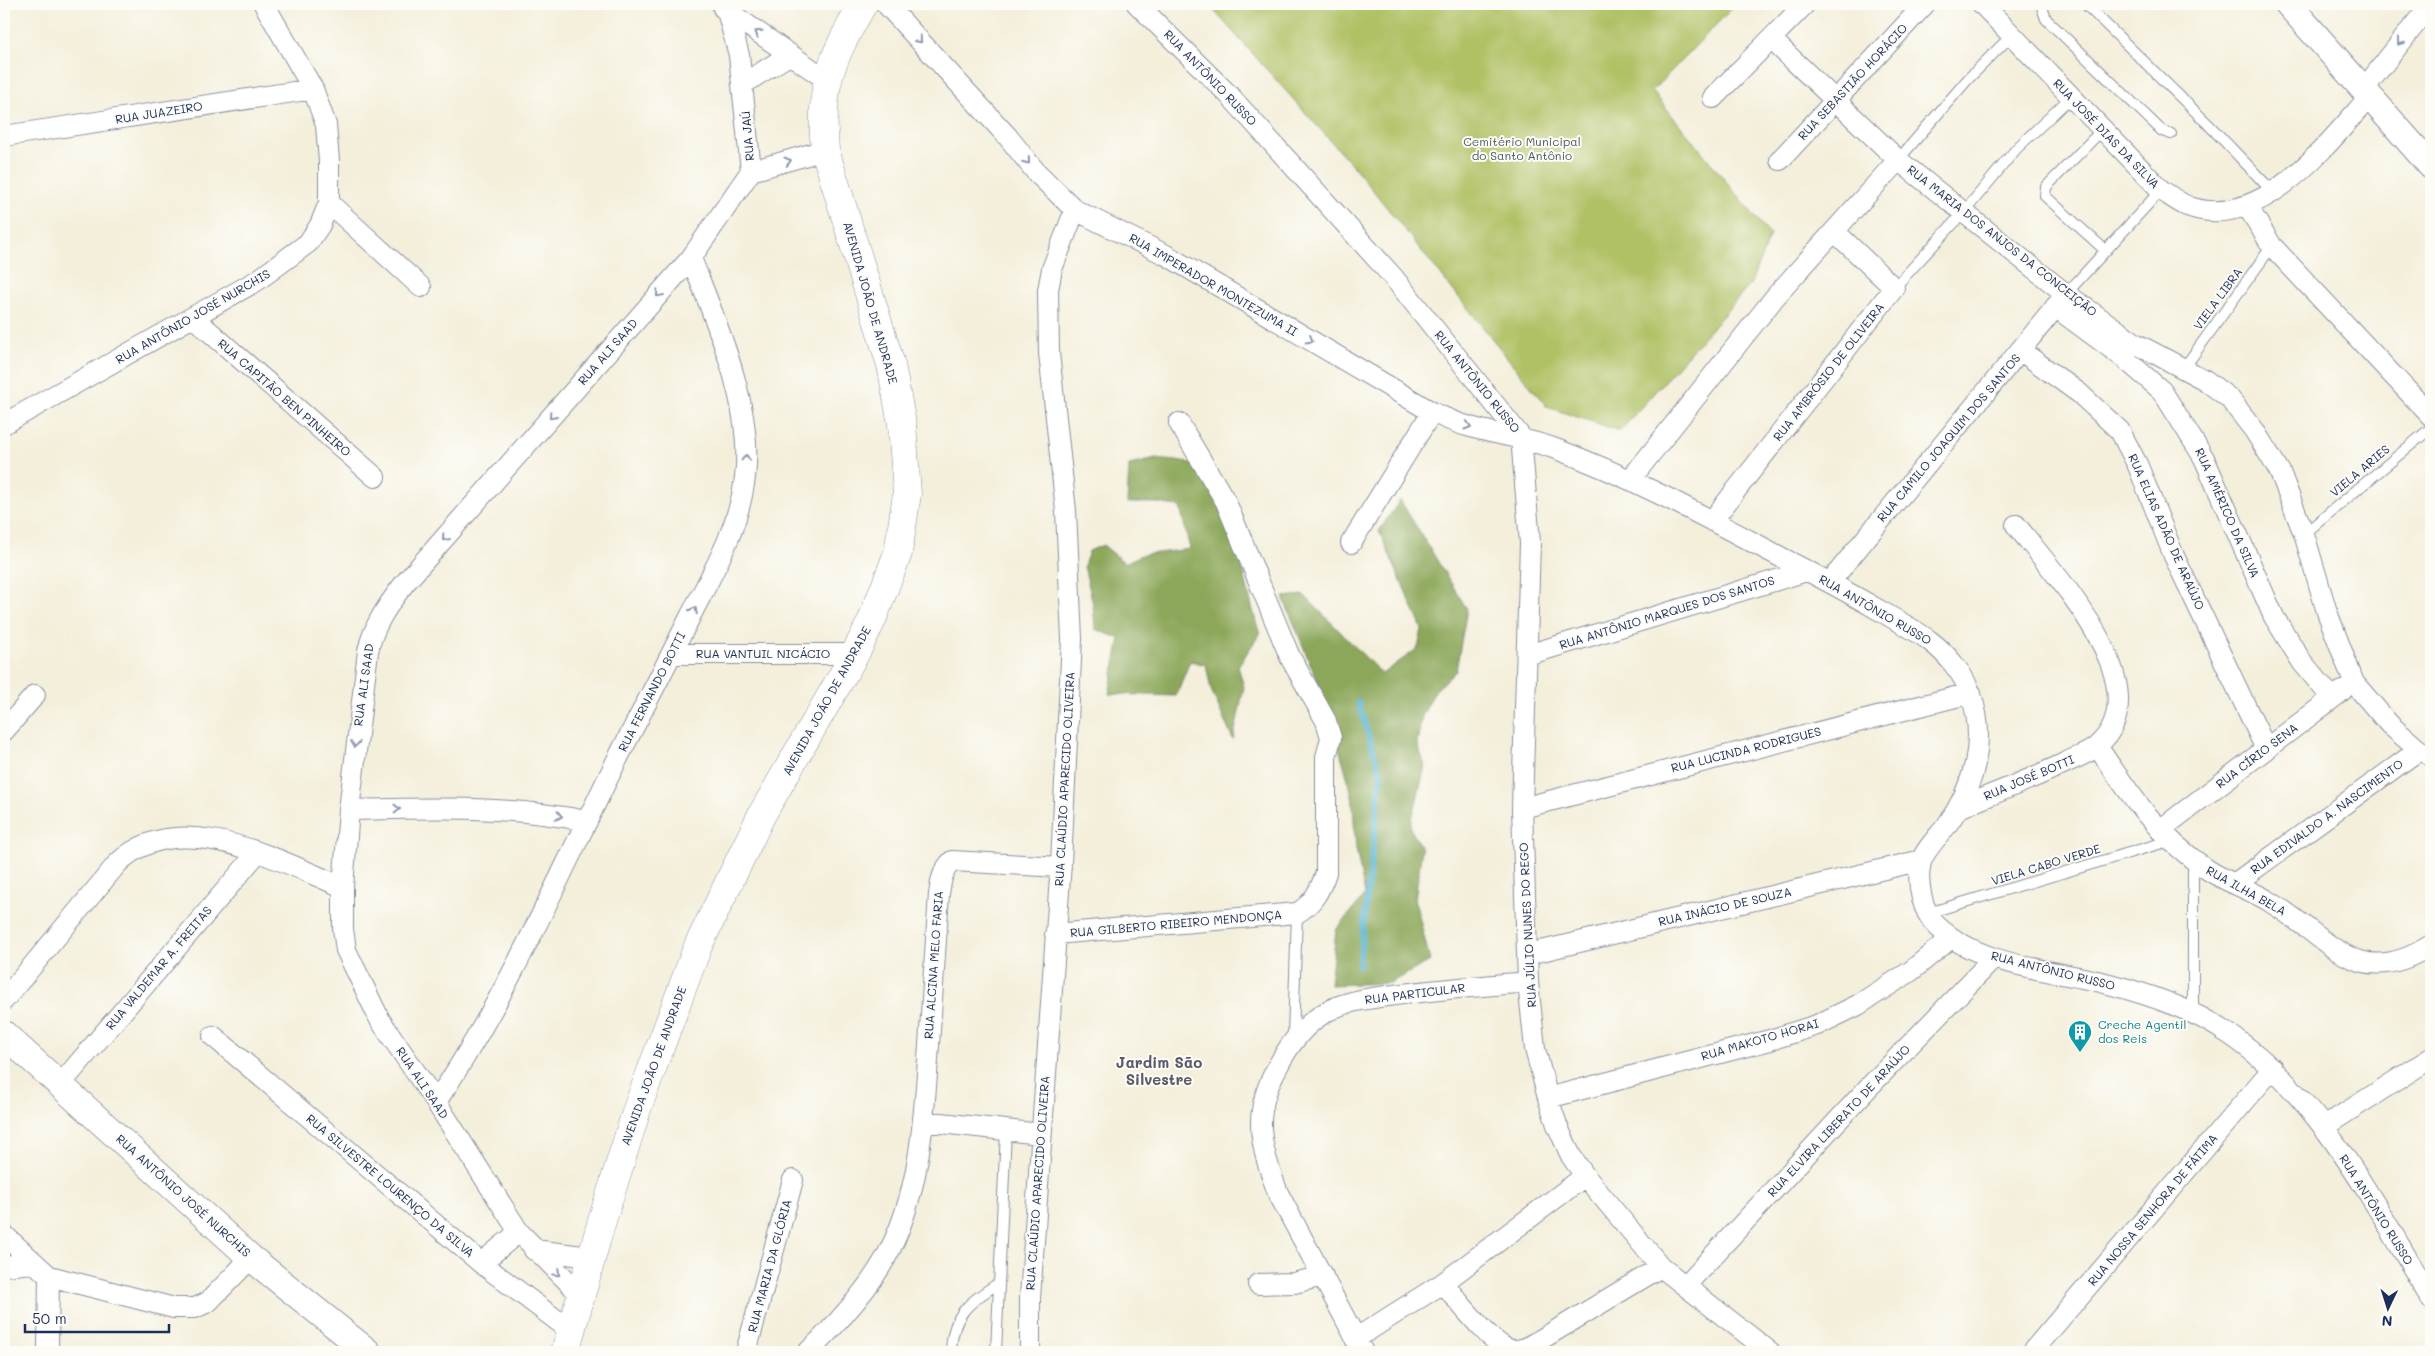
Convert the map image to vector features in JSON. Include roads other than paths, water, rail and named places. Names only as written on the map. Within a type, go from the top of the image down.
[{"type":"main road","name":"AVENIDA JOÃO DE ANDRADE","points":[[568,1342],[591,1258],[638,1106],[698,946],[762,814],[855,654],[875,612],[898,552],[907,494],[902,424],[890,365],[825,150],[823,108],[827,80],[839,46],[863,4]]},
{"type":"street","name":"RUA ANTÔNIO JOSÉ NURCHIS","points":[[4,424],[258,280],[308,243],[320,225],[328,204],[328,141],[326,124],[313,89],[264,4]]},
{"type":"street","name":"RUA IMPERADOR MONTEZUMA II","points":[[886,4],[1008,137],[1036,172],[1075,210],[1166,255],[1432,412],[1466,426],[1521,437]]},
{"type":"street","name":"RUA ANTÔNIO RUSSO","points":[[1137,4],[1229,95],[1394,278],[1521,437],[1561,451],[1630,480],[1712,521],[1830,582],[1926,638],[1944,652],[1970,693],[1978,726],[1977,760],[1971,782],[1959,808],[1922,860],[1919,879],[1923,904],[1932,922],[1951,938],[1994,958],[2108,984],[2171,1003],[2230,1034],[2273,1068],[2325,1126],[2431,1299]]},
{"type":"street","points":[[1713,98],[1805,4]]},
{"type":"street","name":"RUA SEBASTIÃO HORÁCIO","points":[[1780,160],[1925,4]]},
{"type":"street","name":"RUA JOSÉ DIAS DA SILVA","points":[[1982,4],[2161,190],[2187,206],[2206,210],[2226,210],[2247,206],[2274,193],[2296,175],[2367,92],[2430,4]]},
{"type":"street","points":[[2288,4],[2431,166]]},
{"type":"street","name":"RUA JAÚ","points":[[722,7],[827,80]]},
{"type":"street","name":"RUA JAÚ","points":[[722,7],[739,55],[751,171],[825,150]]},
{"type":"street","name":"RUA MARIA DOS ANJOS DA CONCEIÇÃO","points":[[1771,39],[1898,160],[1964,212],[2061,301],[2206,380],[2229,398],[2254,430],[2280,472],[2304,534],[2327,612],[2354,683],[2390,725],[2425,753]]},
{"type":"street","points":[[743,84],[789,55]]},
{"type":"street","name":"RUA JUAZEIRO","points":[[4,136],[313,89]]},
{"type":"street","points":[[1630,480],[1775,297],[1898,160]]},
{"type":"street","name":"RUA ALI SAAD","points":[[581,1295],[534,1250],[519,1232],[436,1102],[380,1020],[346,950],[343,929],[343,887],[349,810],[368,651],[374,628],[381,615],[411,576],[691,258],[751,171]]},
{"type":"street","points":[[328,204],[421,287]]},
{"type":"street","points":[[2247,206],[2272,246],[2431,416]]},
{"type":"street","name":"RUA CLAÚDIO APARECIDO OLIVEIRA","points":[[1030,1352],[1030,1298],[1060,867],[1071,665],[1071,586],[1066,511],[1049,353],[1048,290],[1052,269],[1075,210]]},
{"type":"street","points":[[1834,231],[1894,288]]},
{"type":"street","name":"RUA FERNANDO BOTTI","points":[[436,1102],[472,1046],[506,986],[586,821],[672,654],[738,519],[746,476],[746,448],[738,396],[724,341],[691,258]]},
{"type":"street","name":"RUA AMBRÓSIO DE OLIVEIRA","points":[[1712,521],[1894,288]]},
{"type":"street","name":"RUA CAMILO JOAQUIM DOS SANTOS","points":[[1830,582],[2061,301]]},
{"type":"street","name":"RUA AMÉRICO DA SILVA","points":[[2061,301],[2162,391],[2204,458],[2274,617],[2302,662],[2332,698]]},
{"type":"street","name":"RUA CAPITÃO BEN PINHEIRO","points":[[194,318],[375,477]]},
{"type":"street","name":"RUA ELIAS ADÃO DE ARAÚJO","points":[[2021,351],[2079,393],[2120,431],[2138,466],[2174,556],[2266,749]]},
{"type":"street","points":[[2162,391],[2184,368]]},
{"type":"street","points":[[1351,543],[1432,412]]},
{"type":"street","points":[[1179,423],[1226,502],[1290,657],[1326,721],[1330,738],[1326,757],[1326,874],[1321,888],[1308,907],[1297,913]]},
{"type":"street","name":"RUA JÚLIO NUNES DO REGO","points":[[1521,437],[1530,543],[1522,808],[1528,982],[1535,1049],[1548,1098],[1557,1126],[1570,1156],[1661,1267],[1770,1352]]},
{"type":"street","points":[[2016,525],[2081,610],[2103,644],[2112,664],[2119,687],[2119,705],[2108,734],[2097,746]]},
{"type":"street","name":"RUA ANTÔNIO MARQUES DOS SANTOS","points":[[1527,654],[1808,570]]},
{"type":"street","name":"RUA VANTUIL NICÁCIO","points":[[672,654],[855,654]]},
{"type":"street","name":"RUA CÍRIO SENA","points":[[2166,835],[2266,749],[2354,683]]},
{"type":"street","name":"RUA LUCINDA RODRIGUES","points":[[1522,808],[1970,693]]},
{"type":"street","points":[[4,731],[35,695]]},
{"type":"street","name":"RUA JOSÉ BOTTI","points":[[1959,808],[2044,773],[2097,746]]},
{"type":"street","name":"RUA ILHA BELA","points":[[2097,746],[2134,800],[2166,835],[2193,860],[2270,902],[2346,956],[2361,962],[2378,965],[2398,962],[2431,945]]},
{"type":"street","name":"RUA EDIVALDO A. NASCIMENTO","points":[[2234,884],[2425,753]]},
{"type":"street","points":[[349,810],[512,810],[545,813],[586,821]]},
{"type":"street","points":[[4,1000],[129,852],[148,843],[164,839],[192,838],[232,844],[258,852],[343,887]]},
{"type":"street","name":"RUA VALDEMAR A. FREITAS","points":[[60,1084],[258,852]]},
{"type":"street","name":"RUA INÁCIO DE SOUZA","points":[[1528,954],[1922,860]]},
{"type":"street","name":"RUA ALCINA MELO FARIA","points":[[808,1352],[845,1314],[871,1281],[886,1257],[908,1200],[923,1121],[939,894],[942,876],[946,867],[952,861],[1060,867]]},
{"type":"street","name":"RUA GILBERTO RIBEIRO MENDONÇA","points":[[1055,934],[1297,913]]},
{"type":"street","name":"RUA MAKOTO HORAI","points":[[1548,1098],[1770,1040],[1816,1025],[1858,1005],[1911,971],[1951,938]]},
{"type":"street","name":"RUA ELVIRA LIBERATO DE ARAÚJO","points":[[1685,1286],[1867,1090],[1994,958]]},
{"type":"street","name":"RUA PARTICULAR","points":[[1359,1345],[1278,1193],[1261,1144],[1259,1125],[1261,1104],[1274,1072],[1293,1041],[1304,1029],[1329,1010],[1367,999],[1528,982]]},
{"type":"street","name":"RUA ANTÔNIO JOSÉ NURCHIS","points":[[4,1034],[251,1258],[368,1352]]},
{"type":"street","name":"RUA SILVESTRE LOURENÇO DA SILVA","points":[[213,1036],[481,1264],[568,1342]]},
{"type":"street","points":[[2325,1126],[2431,1058]]},
{"type":"street","name":"RUA NOSSA SENHORA DE FÁTIMA","points":[[2032,1352],[2273,1068]]},
{"type":"street","points":[[923,1121],[1041,1134]]},
{"type":"street","points":[[1359,1345],[1585,1176]]},
{"type":"street","name":"RUA MARIA DA GLÓRIA","points":[[746,1352],[793,1180]]},
{"type":"street","points":[[481,1264],[519,1232]]},
{"type":"street","points":[[4,1235],[49,1276],[174,1308],[195,1308],[208,1302],[251,1258]]},
{"type":"street","points":[[534,1250],[591,1258]]},
{"type":"street","points":[[4,1266],[34,1263]]},
{"type":"street","points":[[1443,1283],[1500,1345],[1514,1350],[1522,1349],[1540,1340],[1661,1267]]},
{"type":"street","points":[[48,1349],[49,1276]]},
{"type":"street","points":[[1258,1284],[1294,1283],[1323,1276]]},
{"type":"lane","points":[[2041,4],[2046,18],[2162,131],[2171,134]]},
{"type":"lane","points":[[2085,4],[2208,124],[2274,193]]},
{"type":"lane","points":[[1898,160],[1968,79],[2012,36]]},
{"type":"lane","points":[[1894,288],[1964,212],[2017,148],[2071,97]]},
{"type":"lane","points":[[2102,130],[2046,186],[2045,196],[2106,251]]},
{"type":"lane","points":[[2061,301],[2161,190]]},
{"type":"lane","name":"VIELA LIBRA","points":[[2184,368],[2272,246]]},
{"type":"lane","name":"VIELA ARIES","points":[[2304,534],[2431,428]]},
{"type":"lane","name":"VIELA CABO VERDE","points":[[1928,913],[2166,835]]},
{"type":"lane","points":[[2193,860],[2193,1013]]},
{"type":"lane","points":[[1293,1041],[1297,913]]},
{"type":"lane","points":[[996,1352],[1006,1130]]},
{"type":"lane","points":[[951,1352],[953,1330],[963,1310],[999,1284]]},
{"type":"waterway","points":[[1358,702],[1381,775],[1359,966]]},
{"type":"place","name":"Creche Agentil dos Reis","points":[[2080,1053]]},
{"type":"district","name":"Jardim São Silvestre","points":[[1159,1072]]},
{"type":"park label","name":"Cemitério Municipal do Santo Antônio","points":[[1522,149]]}]
